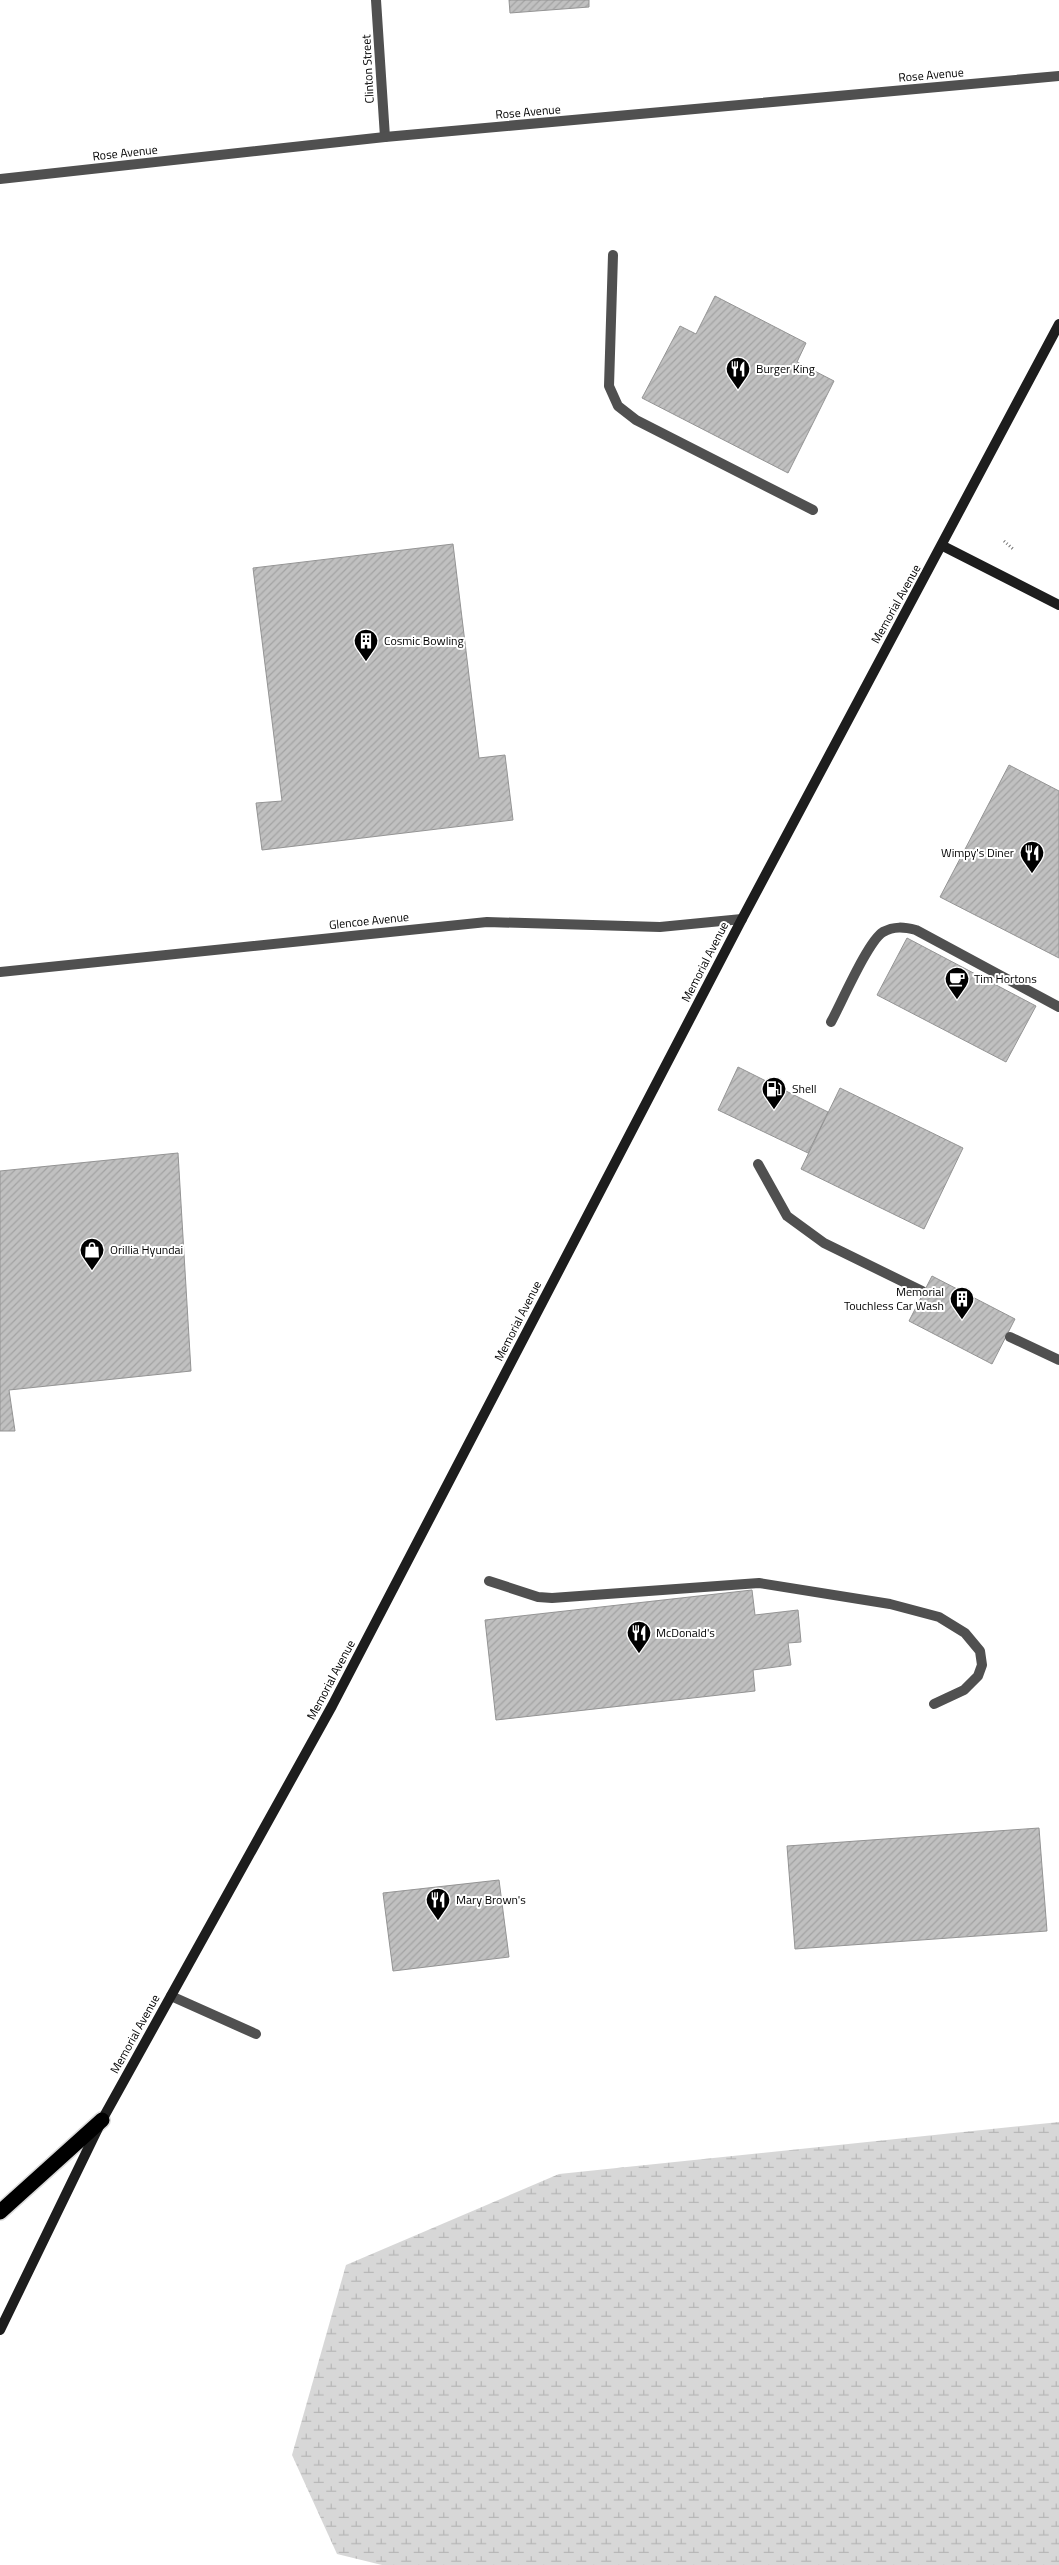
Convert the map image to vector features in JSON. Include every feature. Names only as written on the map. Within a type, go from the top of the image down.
[{"type":"highway","points":[[0,2212],[102,2120]]},
{"type":"main road","name":"Memorial Avenue","points":[[0,2330],[102,2120],[289,1786],[742,919],[943,546],[1059,324]]},
{"type":"main road","points":[[943,546],[1059,606]]},
{"type":"street","name":"Clinton Street","points":[[376,0],[385,137]]},
{"type":"street","name":"Rose Avenue","points":[[0,179],[385,137],[1059,76]]},
{"type":"street","points":[[613,255],[609,386],[618,406],[636,420],[814,510]]},
{"type":"street","name":"Glencoe Avenue","points":[[0,972],[487,922],[660,926],[742,919]]},
{"type":"street","points":[[832,1022],[872,944],[882,933],[900,926],[916,930],[1059,1007]]},
{"type":"street","points":[[758,1164],[788,1216],[824,1242],[922,1291]]},
{"type":"street","points":[[1010,1337],[1059,1360]]},
{"type":"street","points":[[489,1581],[538,1597],[552,1598],[759,1582],[890,1604],[939,1617],[964,1632],[980,1651],[982,1665],[978,1676],[964,1690],[934,1704]]},
{"type":"street","points":[[171,1996],[256,2034]]},
{"type":"green space","points":[[1059,2122],[1059,2565],[382,2565],[337,2554],[292,2455],[346,2265],[559,2174]]},
{"type":"building","points":[[509,0],[589,0],[589,7],[510,13]]},
{"type":"building","name":"Burger King","points":[[715,296],[806,343],[797,362],[834,381],[788,473],[642,398],[680,326],[696,334]]},
{"type":"building","name":"Cosmic Bowling","points":[[453,544],[479,758],[505,755],[513,820],[262,850],[256,803],[282,801],[253,568]]},
{"type":"building","points":[[1009,765],[1059,791],[1059,958],[940,897]]},
{"type":"building","name":"Tim Hortons","points":[[907,938],[1036,1006],[1006,1062],[877,995]]},
{"type":"building","points":[[738,1067],[828,1112],[808,1153],[718,1110]]},
{"type":"building","points":[[840,1088],[963,1148],[924,1229],[801,1169]]},
{"type":"building","name":"Orillia Hyundai","points":[[178,1153],[191,1371],[9,1390],[15,1431],[0,1431],[0,1171]]},
{"type":"building","name":"Memorial Touchless Car Wash","points":[[932,1276],[1015,1319],[992,1364],[909,1321]]},
{"type":"building","name":"McDonald's","points":[[752,1590],[755,1615],[798,1610],[801,1642],[788,1643],[791,1665],[753,1670],[755,1691],[496,1720],[485,1620]]},
{"type":"building","points":[[1039,1828],[1047,1931],[795,1949],[787,1846]]},
{"type":"building","points":[[499,1880],[509,1957],[393,1971],[383,1893]]},
{"type":"place","name":"Burger King","points":[[738,390]]},
{"type":"place","name":"Cosmic Bowling","points":[[366,662]]},
{"type":"place","name":"Wimpy's Diner","points":[[1032,874]]},
{"type":"place","name":"Tim Hortons","points":[[957,1000]]},
{"type":"place","name":"Shell","points":[[774,1110]]},
{"type":"place","name":"Orillia Hyundai","points":[[92,1271]]},
{"type":"place","name":"Memorial Touchless Car Wash","points":[[962,1320]]},
{"type":"place","name":"McDonald's","points":[[639,1654]]},
{"type":"place","name":"Mary Brown's","points":[[438,1921]]}]
